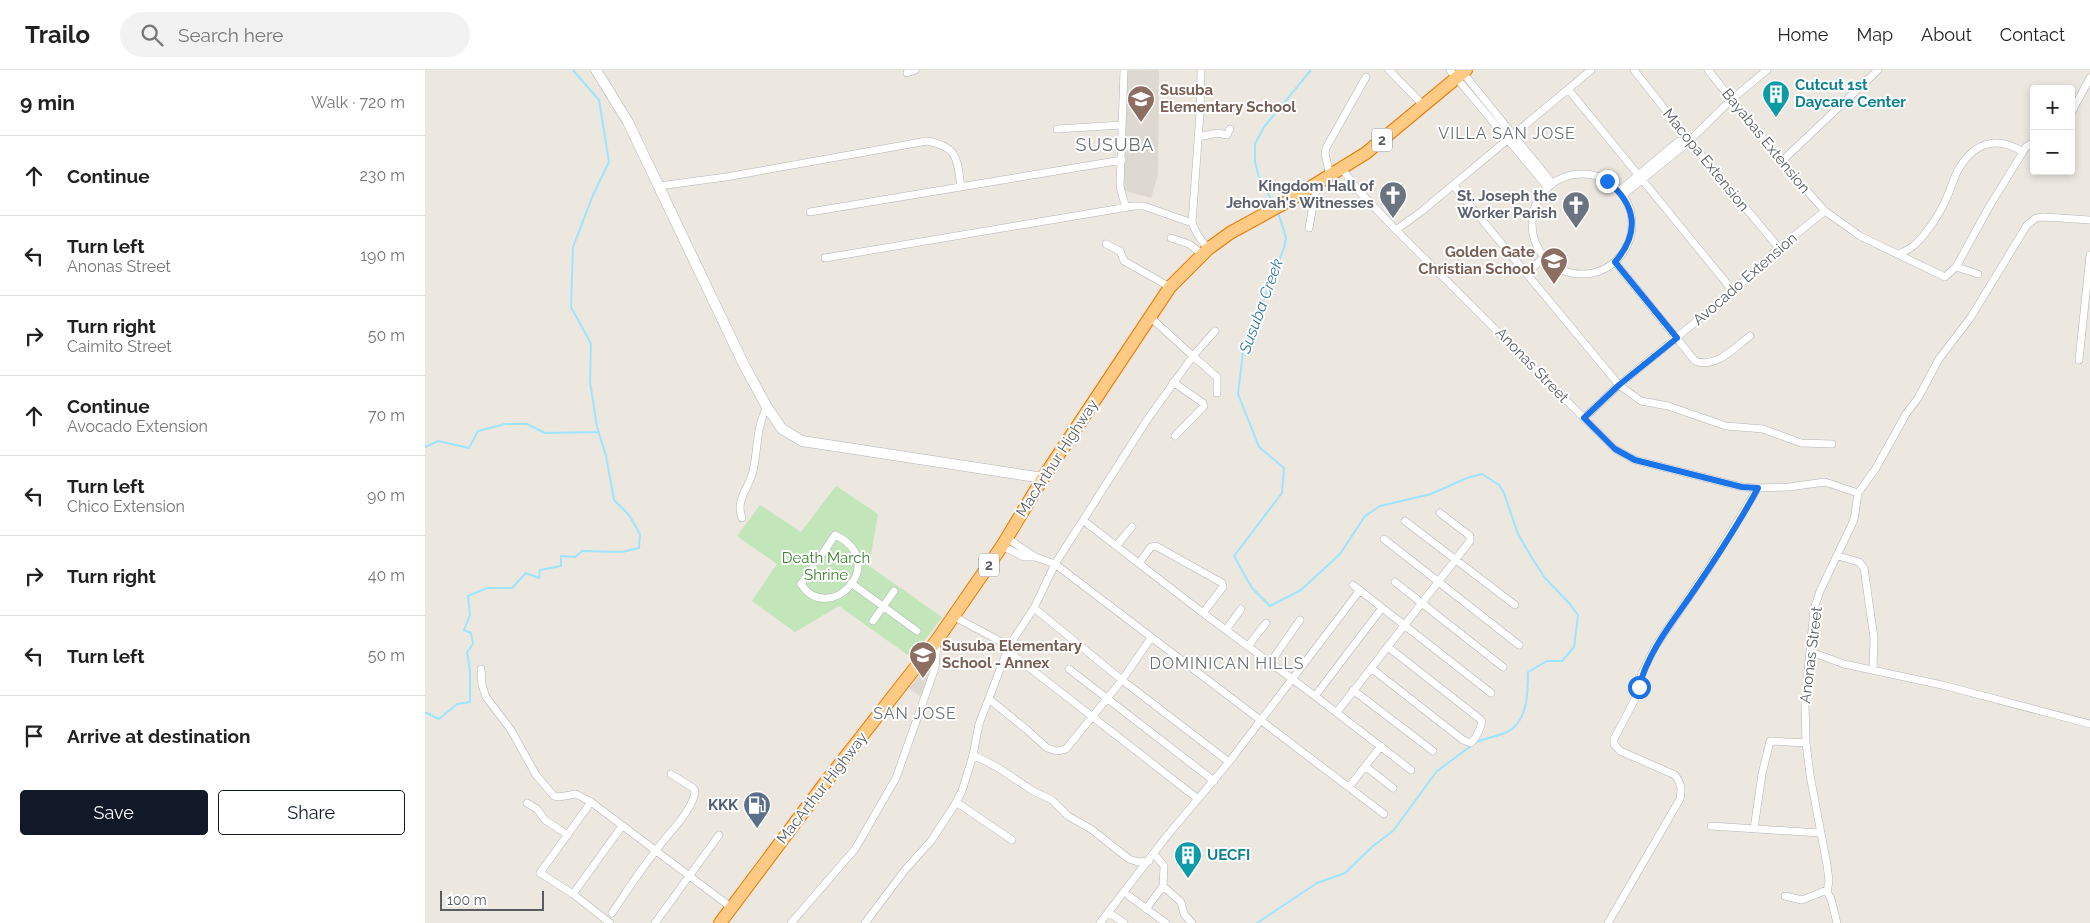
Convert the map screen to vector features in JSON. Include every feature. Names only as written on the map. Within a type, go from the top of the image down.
[{"type":"highway","name":"MacArthur Highway","points":[[720,923],[776,847],[937,640],[1004,542],[1109,376],[1151,318],[1170,287],[1205,251],[1230,233],[1291,200],[1366,153],[1424,106],[1459,73]]},
{"type":"street","points":[[596,70],[628,122],[744,365],[767,407],[782,429],[802,441],[1043,478]]},
{"type":"street","points":[[907,72],[915,70]]},
{"type":"street","points":[[1124,70],[1119,187],[1126,208]]},
{"type":"street","points":[[1201,70],[1192,223],[1205,251]]},
{"type":"street","points":[[1389,70],[1424,106]]},
{"type":"street","points":[[1396,230],[1591,70]]},
{"type":"street","name":"Macopa Extension","points":[[1634,70],[1689,140],[1779,248]]},
{"type":"street","name":"Bayabas Extension","points":[[1708,70],[1825,211],[1860,236],[1945,277],[1956,267]]},
{"type":"street","points":[[1621,193],[1679,141],[1689,140],[1732,99],[1767,70]]},
{"type":"street","points":[[1782,161],[1878,70]]},
{"type":"street","points":[[1459,73],[1550,186]]},
{"type":"street","points":[[1330,176],[1325,153],[1326,148],[1366,77]]},
{"type":"street","points":[[2075,106],[2089,80]]},
{"type":"street","points":[[1569,89],[1733,291]]},
{"type":"street","points":[[1057,129],[1122,125]]},
{"type":"street","points":[[1198,137],[1218,133],[1227,135],[1230,129]]},
{"type":"street","points":[[659,186],[726,177],[927,140],[953,152],[956,156],[961,187]]},
{"type":"street","points":[[1909,259],[1913,247],[1935,218],[1947,197],[1956,173],[1971,152],[1978,147],[2001,143],[2015,146],[2023,152]]},
{"type":"street","points":[[1977,274],[1956,267],[1989,207],[2026,147],[2030,144]]},
{"type":"street","points":[[810,212],[1121,160]]},
{"type":"street","name":"Anonas Street","points":[[1342,169],[1359,191],[1396,230],[1615,449],[1635,460],[1742,487],[1789,487],[1825,482],[1858,493],[1854,520],[1814,610],[1805,702],[1806,743],[1828,873],[1827,890],[1831,898],[1837,923]]},
{"type":"street","points":[[1578,175],[1593,176],[1607,181],[1621,193],[1631,216],[1631,238],[1625,251],[1615,262],[1601,270],[1586,274],[1570,273],[1555,267],[1544,256],[1535,243],[1532,227],[1534,212],[1540,197],[1550,186],[1563,178],[1578,175]]},
{"type":"street","points":[[1309,228],[1317,182]]},
{"type":"street","points":[[1453,185],[1619,385],[1641,401],[1668,406],[1726,426],[1763,429],[1801,444],[1832,444]]},
{"type":"street","points":[[825,258],[1144,206],[1192,223]]},
{"type":"street","name":"Avocado Extension","points":[[1584,418],[1619,385],[1733,291],[1779,248],[1825,211]]},
{"type":"street","points":[[1858,493],[1877,468],[1939,359],[1971,317],[2027,225],[2036,218],[2044,217],[2090,220]]},
{"type":"street","points":[[1171,238],[1205,251]]},
{"type":"street","points":[[1106,244],[1120,252],[1124,261],[1170,287]]},
{"type":"street","points":[[1899,254],[1913,247]]},
{"type":"street","points":[[1527,272],[1544,256]]},
{"type":"street","points":[[2079,360],[2087,321],[2090,256]]},
{"type":"street","points":[[1615,262],[1695,361],[1708,363],[1717,361],[1750,336]]},
{"type":"street","points":[[1151,318],[1217,377],[1217,393]]},
{"type":"street","points":[[865,923],[905,870],[931,841],[962,791],[973,755],[979,724],[1008,649],[1034,608],[1055,564],[1173,382],[1215,331]]},
{"type":"street","points":[[1173,382],[1204,406],[1175,436]]},
{"type":"street","points":[[742,518],[739,509],[740,500],[752,476],[761,417],[767,407]]},
{"type":"street","points":[[1608,923],[1680,799],[1681,793],[1680,781],[1675,775],[1621,751],[1614,744],[1614,739],[1635,699],[1642,673],[1655,647],[1724,545],[1758,488]]},
{"type":"street","points":[[1337,712],[1470,540],[1470,536],[1440,513]]},
{"type":"street","points":[[1084,521],[1411,770]]},
{"type":"street","points":[[1405,521],[1515,605]]},
{"type":"street","points":[[1116,546],[1131,527]]},
{"type":"street","points":[[813,567],[801,584],[807,592],[813,595],[832,598],[845,590],[851,583],[857,573],[859,561],[852,546],[835,535],[823,553]]},
{"type":"street","points":[[1384,539],[1519,645]]},
{"type":"street","points":[[1004,542],[1024,557],[1035,557],[1055,564],[1385,814]]},
{"type":"street","points":[[1139,563],[1151,547],[1156,546],[1222,583],[1223,587],[1203,613]]},
{"type":"street","points":[[1838,556],[1859,562],[1865,568],[1873,631],[1873,670]]},
{"type":"street","points":[[1395,582],[1503,667]]},
{"type":"street","points":[[851,583],[917,630]]},
{"type":"street","points":[[1353,585],[1491,693]]},
{"type":"street","points":[[1100,923],[1166,837],[1229,762],[1361,590]]},
{"type":"street","points":[[873,621],[894,591]]},
{"type":"street","points":[[1034,608],[1122,680],[1229,762]]},
{"type":"street","points":[[1315,696],[1382,608]]},
{"type":"street","points":[[1226,630],[1241,609]]},
{"type":"street","points":[[953,616],[1008,649],[1091,718],[1198,799]]},
{"type":"street","points":[[1270,663],[1299,620]]},
{"type":"street","points":[[1248,646],[1266,624]]},
{"type":"street","points":[[989,699],[1051,750],[1062,750],[1069,747],[1122,680],[1151,638]]},
{"type":"street","points":[[791,923],[855,849],[896,778],[935,668],[937,640]]},
{"type":"street","points":[[1371,668],[1463,740],[1471,742],[1474,740],[1481,726],[1482,722],[1480,719],[1387,648]]},
{"type":"street","points":[[1811,652],[1844,664],[1942,685],[2090,724]]},
{"type":"street","points":[[481,669],[481,686],[486,697],[511,730],[536,775],[553,796],[559,797],[576,794],[591,802],[732,908]]},
{"type":"street","points":[[1069,669],[1214,780]]},
{"type":"street","points":[[1353,690],[1433,751]]},
{"type":"street","points":[[1754,829],[1762,774],[1770,741],[1806,743]]},
{"type":"street","points":[[1349,787],[1381,746]]},
{"type":"street","points":[[973,755],[1033,791],[1052,800],[1068,816],[1091,829],[1129,859],[1138,862],[1151,858],[1164,866],[1163,886],[1146,909]]},
{"type":"street","points":[[1365,766],[1393,788]]},
{"type":"street","points":[[611,912],[685,813],[695,794],[690,785],[671,774]]},
{"type":"street","points":[[591,802],[540,873],[573,894],[609,923]]},
{"type":"street","points":[[956,802],[1012,840]]},
{"type":"street","points":[[527,803],[537,809],[545,820],[567,835]]},
{"type":"street","points":[[573,894],[622,826]]},
{"type":"street","points":[[1711,826],[1821,833]]},
{"type":"street","points":[[655,923],[719,835]]},
{"type":"street","points":[[1163,886],[1181,902],[1183,914],[1192,923]]},
{"type":"street","points":[[1785,896],[1803,900],[1827,890]]},
{"type":"street","points":[[1129,896],[1166,923]]},
{"type":"street","points":[[1108,912],[1124,923]]},
{"type":"shaded area","name":"Susuba Elementary School","points":[[1126,70],[1159,70],[1158,175],[1151,198],[1122,190]]},
{"type":"shaded area","name":"Susuba Elementary School - Annex","points":[[931,660],[935,664],[923,698],[909,688]]},
{"type":"green space","name":"Death March Shrine","points":[[836,486],[878,514],[869,566],[942,617],[912,658],[839,606],[795,632],[752,601],[777,564],[737,536],[760,505],[801,532]]},
{"type":"waterway","points":[[425,713],[439,719],[457,704],[470,702],[470,671],[467,652],[473,644],[471,633],[464,630],[470,615],[468,596],[487,588],[512,588],[526,573],[539,578],[540,570],[561,566],[561,556],[575,557],[582,551],[622,552],[639,548],[640,534],[629,515],[614,500],[606,456],[597,427],[590,382],[591,344],[571,307],[573,247],[593,195],[609,162],[599,100],[573,70]]},
{"type":"waterway","name":"Susuba Creek","points":[[1273,203],[1259,177],[1255,162],[1255,144],[1264,127],[1311,70]]},
{"type":"waterway","name":"Susuba Creek","points":[[1278,212],[1286,238],[1284,248],[1243,352],[1238,394],[1259,447],[1284,468],[1282,493],[1234,556],[1252,588],[1270,606],[1301,590],[1340,554],[1365,516],[1380,506],[1431,494],[1467,478],[1482,474],[1499,485],[1504,493],[1518,534],[1532,558],[1545,578],[1578,615],[1574,647],[1562,661],[1547,661],[1528,672],[1527,698],[1518,722],[1505,733],[1475,743]]},
{"type":"waterway","points":[[425,447],[438,441],[469,448],[478,431],[505,424],[527,424],[545,433],[599,432]]},
{"type":"waterway","name":"Susuba Creek","points":[[1257,923],[1317,883],[1345,873],[1373,846],[1393,831],[1437,771],[1471,746]]},
{"type":"place","name":"Cutcut 1st Daycare Center","points":[[1776,118]]},
{"type":"place","name":"Susuba Elementary School","points":[[1141,123]]},
{"type":"place","name":"Kingdom Hall of Jehovah's Witnesses","points":[[1393,219]]},
{"type":"place","name":"St. Joseph the Worker Parish","points":[[1576,229]]},
{"type":"place","name":"Golden Gate Christian School","points":[[1554,285]]},
{"type":"place","name":"Susuba Elementary School - Annex","points":[[923,679]]},
{"type":"place","name":"KKK","points":[[757,829]]},
{"type":"place","name":"UECFI","points":[[1188,879]]},
{"type":"district","name":"VILLA SAN JOSE","points":[[1507,133]]},
{"type":"district","name":"SUSUBA","points":[[1115,144]]},
{"type":"district","name":"DOMINICAN HILLS","points":[[1227,663]]},
{"type":"district","name":"SAN JOSE","points":[[915,713]]},
{"type":"route","points":[[1607,181],[1623,196],[1629,208],[1632,223],[1631,238],[1625,251],[1615,262],[1677,338],[1619,385],[1584,418],[1615,449],[1635,460],[1742,487],[1758,488],[1688,600],[1670,623],[1655,647],[1642,673],[1639,687]]}]
